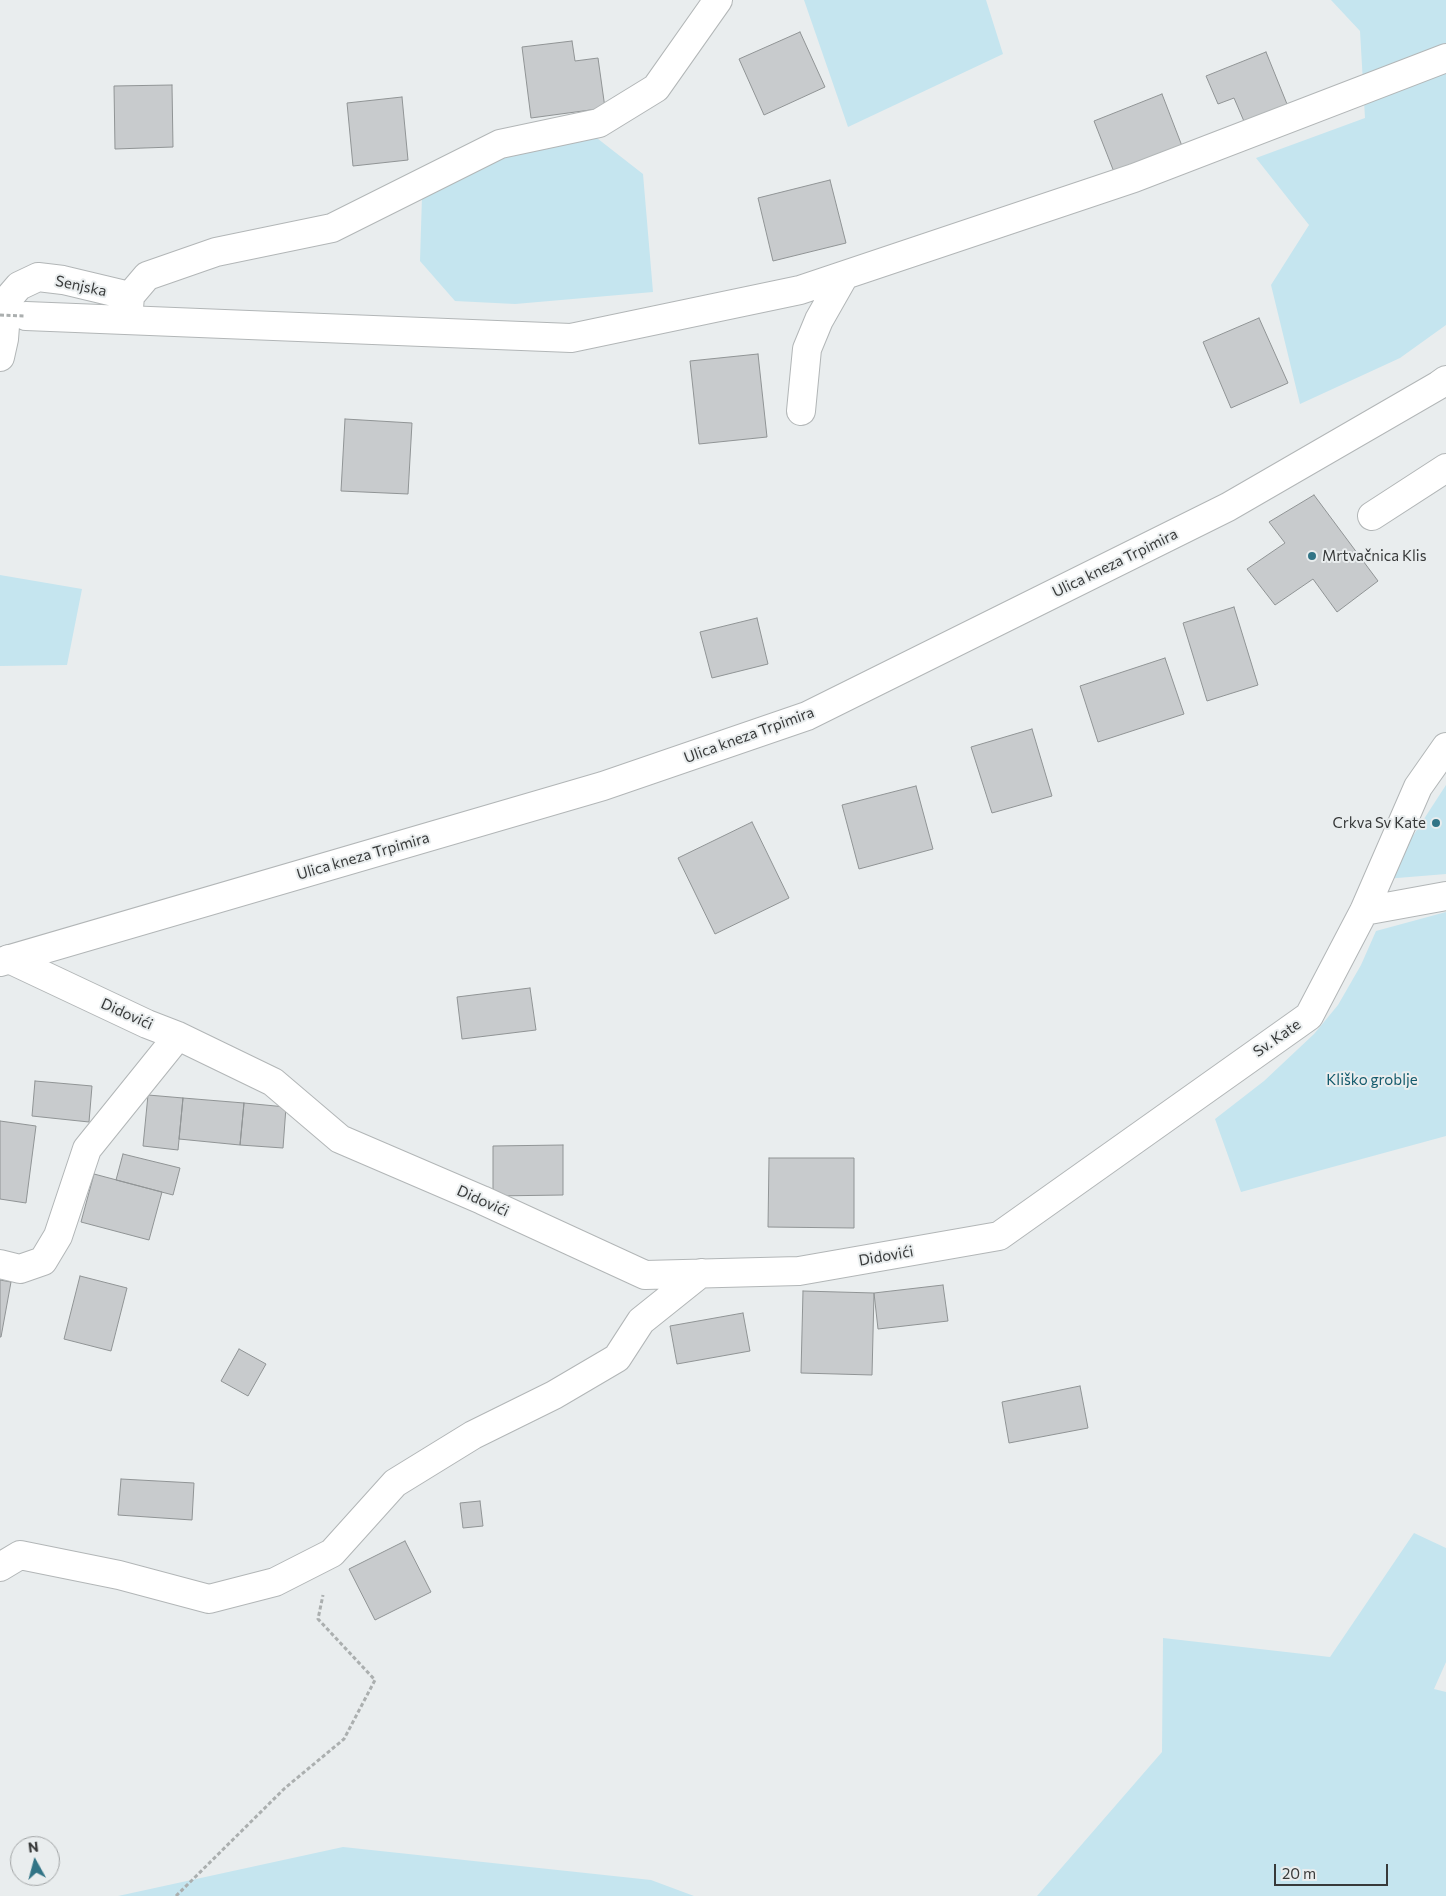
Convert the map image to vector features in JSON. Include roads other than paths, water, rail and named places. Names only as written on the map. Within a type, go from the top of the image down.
[{"type":"street","points":[[129,308],[147,276],[216,252],[332,228],[500,144],[598,123],[656,88],[718,0]]},
{"type":"street","points":[[13,315],[129,308],[572,338],[800,290],[844,276],[1134,178],[1446,58]]},
{"type":"street","points":[[801,411],[807,349],[819,320],[844,276]]},
{"type":"street","name":"Senjska","points":[[0,357],[4,339],[7,300],[19,286],[38,277],[63,280],[129,308]]},
{"type":"street","name":"Ulica kneza Trpimira","points":[[4,961],[603,786],[807,716],[1228,506],[1439,386],[1446,380]]},
{"type":"street","points":[[1372,516],[1446,468]]},
{"type":"street","name":"Sv. Kate","points":[[1000,1236],[1309,1016],[1364,911],[1418,787],[1446,747]]},
{"type":"street","points":[[1364,911],[1446,896]]},
{"type":"street","name":"Didovići","points":[[4,961],[178,1036],[273,1082],[340,1139],[482,1200],[645,1275],[799,1271],[1000,1236]]},
{"type":"street","points":[[0,1264],[20,1269],[43,1261],[58,1236],[87,1149],[178,1036]]},
{"type":"street","points":[[0,1567],[20,1556],[118,1575],[209,1599],[274,1582],[332,1553],[395,1483],[473,1435],[554,1395],[617,1358],[642,1321],[701,1273]]},
{"type":"place","name":"Mrtvačnica Klis","points":[[1312,556]]},
{"type":"place","name":"Crkva Sv Kate","points":[[1436,823]]},
{"type":"park label","name":"Kliško groblje","points":[[1372,1080]]}]
